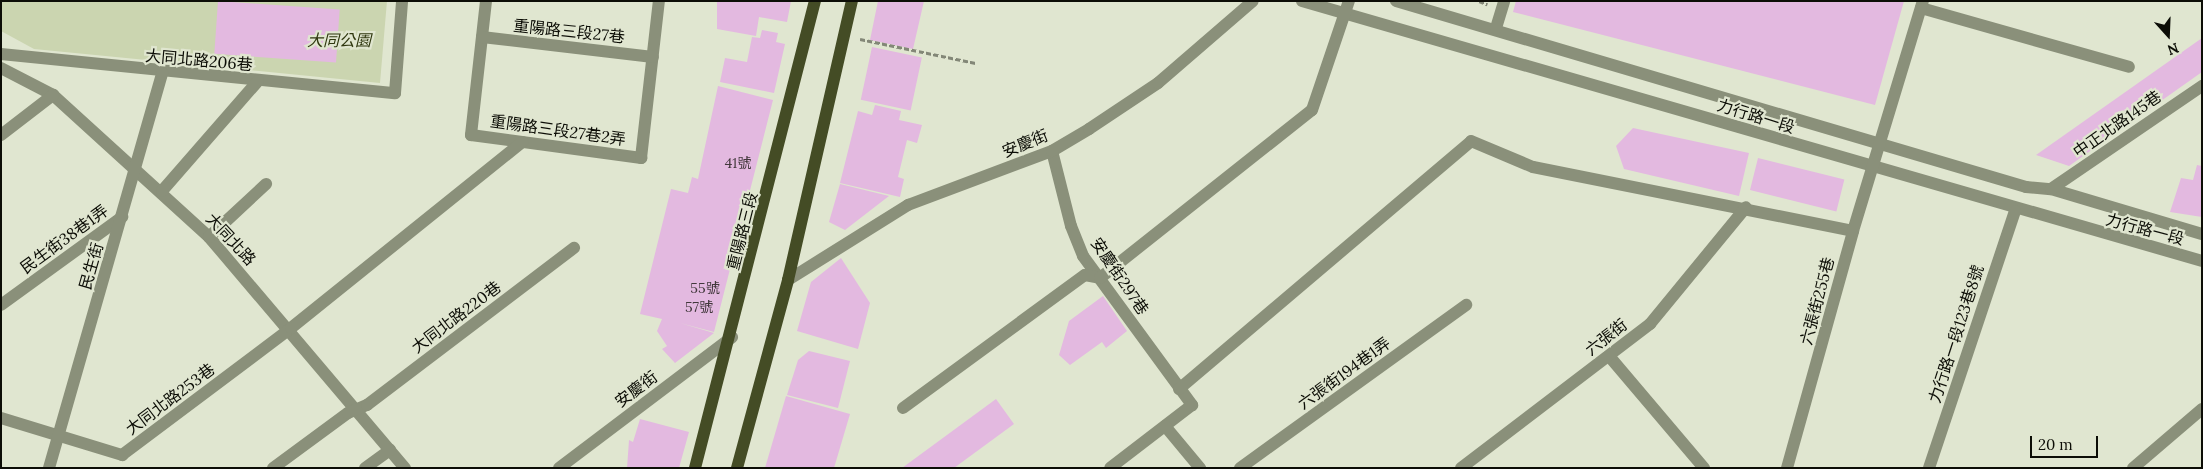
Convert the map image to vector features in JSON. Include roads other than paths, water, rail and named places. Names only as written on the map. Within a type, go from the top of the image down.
[{"type":"main road","name":"重陽路三段","points":[[695,468],[732,336],[815,1]]},
{"type":"main road","points":[[736,468],[788,280],[852,1]]},
{"type":"street","name":"大同北路206巷","points":[[1,54],[162,73],[394,93],[402,1]]},
{"type":"street","points":[[482,37],[486,1]]},
{"type":"street","points":[[653,57],[659,1]]},
{"type":"street","name":"安慶街","points":[[788,280],[908,205],[1052,150],[1158,83],[1253,1]]},
{"type":"street","name":"力行路一段","points":[[1302,1],[1347,7],[2014,211],[2202,261]]},
{"type":"street","name":"力行路一段","points":[[1396,1],[1496,28],[2026,187],[2051,190],[2202,234]]},
{"type":"street","points":[[1496,28],[1504,1]]},
{"type":"street","points":[[1922,4],[2129,67]]},
{"type":"street","name":"六張街255巷","points":[[1787,468],[1853,231],[1882,144],[1922,4]]},
{"type":"street","points":[[903,408],[1085,275],[1100,278],[1312,110],[1347,7]]},
{"type":"street","name":"重陽路三段27巷","points":[[482,37],[653,57]]},
{"type":"street","name":"重陽路三段27巷2弄","points":[[482,37],[471,135],[641,158],[653,57]]},
{"type":"street","name":"大同北路","points":[[1,68],[53,95],[136,166],[209,237],[291,328],[405,468]]},
{"type":"street","name":"民生街","points":[[49,468],[162,73]]},
{"type":"street","points":[[162,191],[258,82]]},
{"type":"street","name":"中正北路145巷","points":[[2051,190],[2202,86]]},
{"type":"street","points":[[1,135],[53,95]]},
{"type":"street","points":[[1179,389],[1471,140],[1533,167],[1746,207],[1853,231]]},
{"type":"street","points":[[291,328],[522,142]]},
{"type":"street","name":"安慶街297巷","points":[[1052,150],[1071,226],[1083,256],[1192,406],[1165,426]]},
{"type":"street","points":[[209,237],[266,184]]},
{"type":"street","name":"六張街","points":[[1461,468],[1650,324],[1686,285],[1746,207]]},
{"type":"street","name":"力行路一段123巷8號","points":[[1929,468],[2014,211]]},
{"type":"street","name":"民生街38巷1弄","points":[[1,305],[122,217]]},
{"type":"street","name":"大同北路220巷","points":[[274,468],[357,409],[574,248]]},
{"type":"street","name":"六張街194巷1弄","points":[[1240,468],[1466,305]]},
{"type":"street","name":"大同北路253巷","points":[[58,435],[122,456],[291,328]]},
{"type":"street","name":"安慶街","points":[[559,468],[732,336]]},
{"type":"street","points":[[1610,356],[1704,468]]},
{"type":"street","points":[[2133,468],[2202,409]]},
{"type":"street","points":[[1,418],[58,435]]},
{"type":"street","points":[[1110,468],[1165,426],[1200,468]]},
{"type":"street","points":[[365,468],[390,450]]},
{"type":"park label","name":"大同公園","points":[[339,40]]}]
